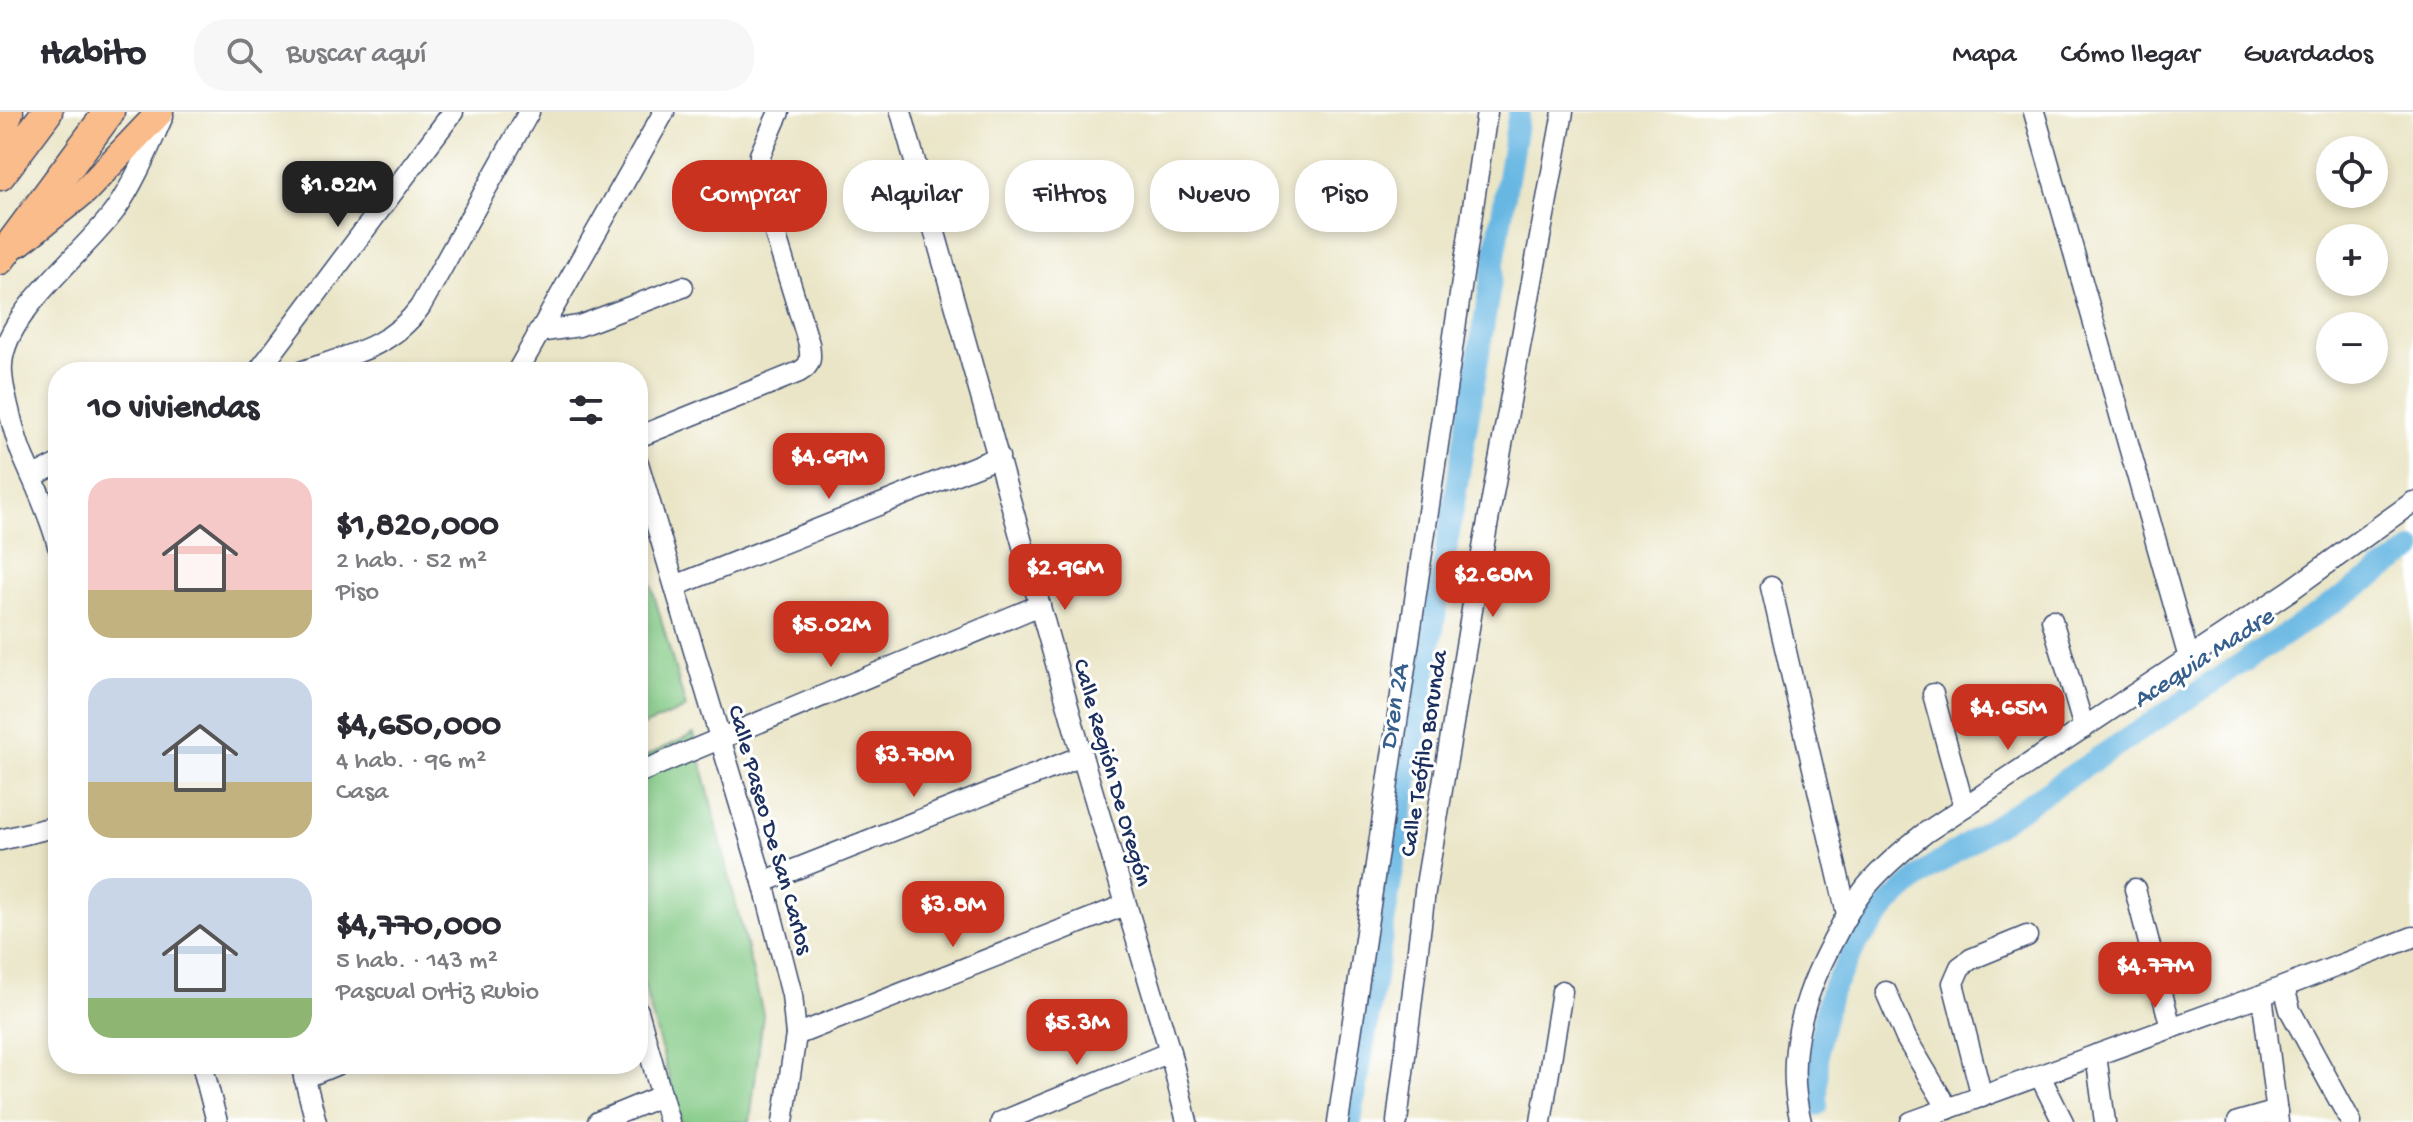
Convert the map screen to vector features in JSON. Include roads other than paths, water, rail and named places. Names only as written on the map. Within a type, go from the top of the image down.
[{"type":"highway","points":[[0,133],[8,112]]},
{"type":"highway","points":[[0,175],[47,112]]},
{"type":"highway","points":[[0,258],[109,112]]},
{"type":"main road","points":[[0,258],[85,191],[162,112]]},
{"type":"street","points":[[48,512],[14,431],[1,364],[10,336],[23,315],[115,211],[135,177],[162,112]]},
{"type":"street","points":[[266,362],[453,112]]},
{"type":"street","points":[[329,362],[372,347],[408,325],[529,112]]},
{"type":"street","points":[[522,362],[664,112]]},
{"type":"street","points":[[648,433],[799,372],[807,368],[811,360],[809,344],[762,191],[760,155],[779,112]]},
{"type":"street","name":"Calle Región De Oregón","points":[[901,112],[1082,756],[1170,1052],[1187,1122]]},
{"type":"street","name":"Calle Teófilo Borunda","points":[[1338,1122],[1487,112]]},
{"type":"street","name":"Calle Teófilo Borunda","points":[[1397,1122],[1425,891],[1480,564],[1563,112]]},
{"type":"street","points":[[2034,112],[2189,658]]},
{"type":"street","points":[[538,332],[579,326],[683,287]]},
{"type":"street","points":[[0,443],[29,469]]},
{"type":"street","points":[[675,586],[999,457]]},
{"type":"street","points":[[29,469],[48,466]]},
{"type":"street","name":"Calle Paseo De San Carlos","points":[[648,496],[763,882],[792,995],[796,1035],[783,1122]]},
{"type":"street","points":[[1801,1122],[1795,1102],[1794,1076],[1798,1026],[1819,967],[1847,914],[1867,886],[1925,833],[2291,590],[2413,502]]},
{"type":"street","points":[[1771,587],[1847,914]]},
{"type":"street","points":[[648,769],[1040,605]]},
{"type":"street","points":[[2052,620],[2084,728]]},
{"type":"street","points":[[1933,694],[1964,807]]},
{"type":"street","points":[[763,882],[1082,756]]},
{"type":"street","points":[[0,840],[48,828]]},
{"type":"street","points":[[2135,889],[2171,1028]]},
{"type":"street","points":[[796,1035],[1125,905]]},
{"type":"street","points":[[1982,1097],[1953,983],[1960,967],[1971,959],[2027,936]]},
{"type":"street","points":[[1911,1122],[1941,1115],[2413,937]]},
{"type":"street","points":[[2284,987],[2290,1010],[2351,1122]]},
{"type":"street","points":[[1541,1122],[1562,991]]},
{"type":"street","points":[[1886,992],[1941,1115]]},
{"type":"street","points":[[2238,1122],[2278,1116],[2262,995]]},
{"type":"street","points":[[648,1048],[669,1122]]},
{"type":"street","points":[[1001,1122],[1170,1052]]},
{"type":"street","points":[[2096,1055],[2105,1122]]},
{"type":"street","points":[[205,1074],[217,1122]]},
{"type":"street","points":[[303,1074],[316,1122]]},
{"type":"street","points":[[2040,1076],[2063,1122]]},
{"type":"street","points":[[598,1122],[661,1096]]},
{"type":"waterway","name":"Dren 2A","points":[[1351,1122],[1519,112]]},
{"type":"waterway","name":"Acequia Madre","points":[[1817,1105],[1818,1048],[1830,994],[1857,943],[1890,903],[1925,872],[2413,550]]}]
